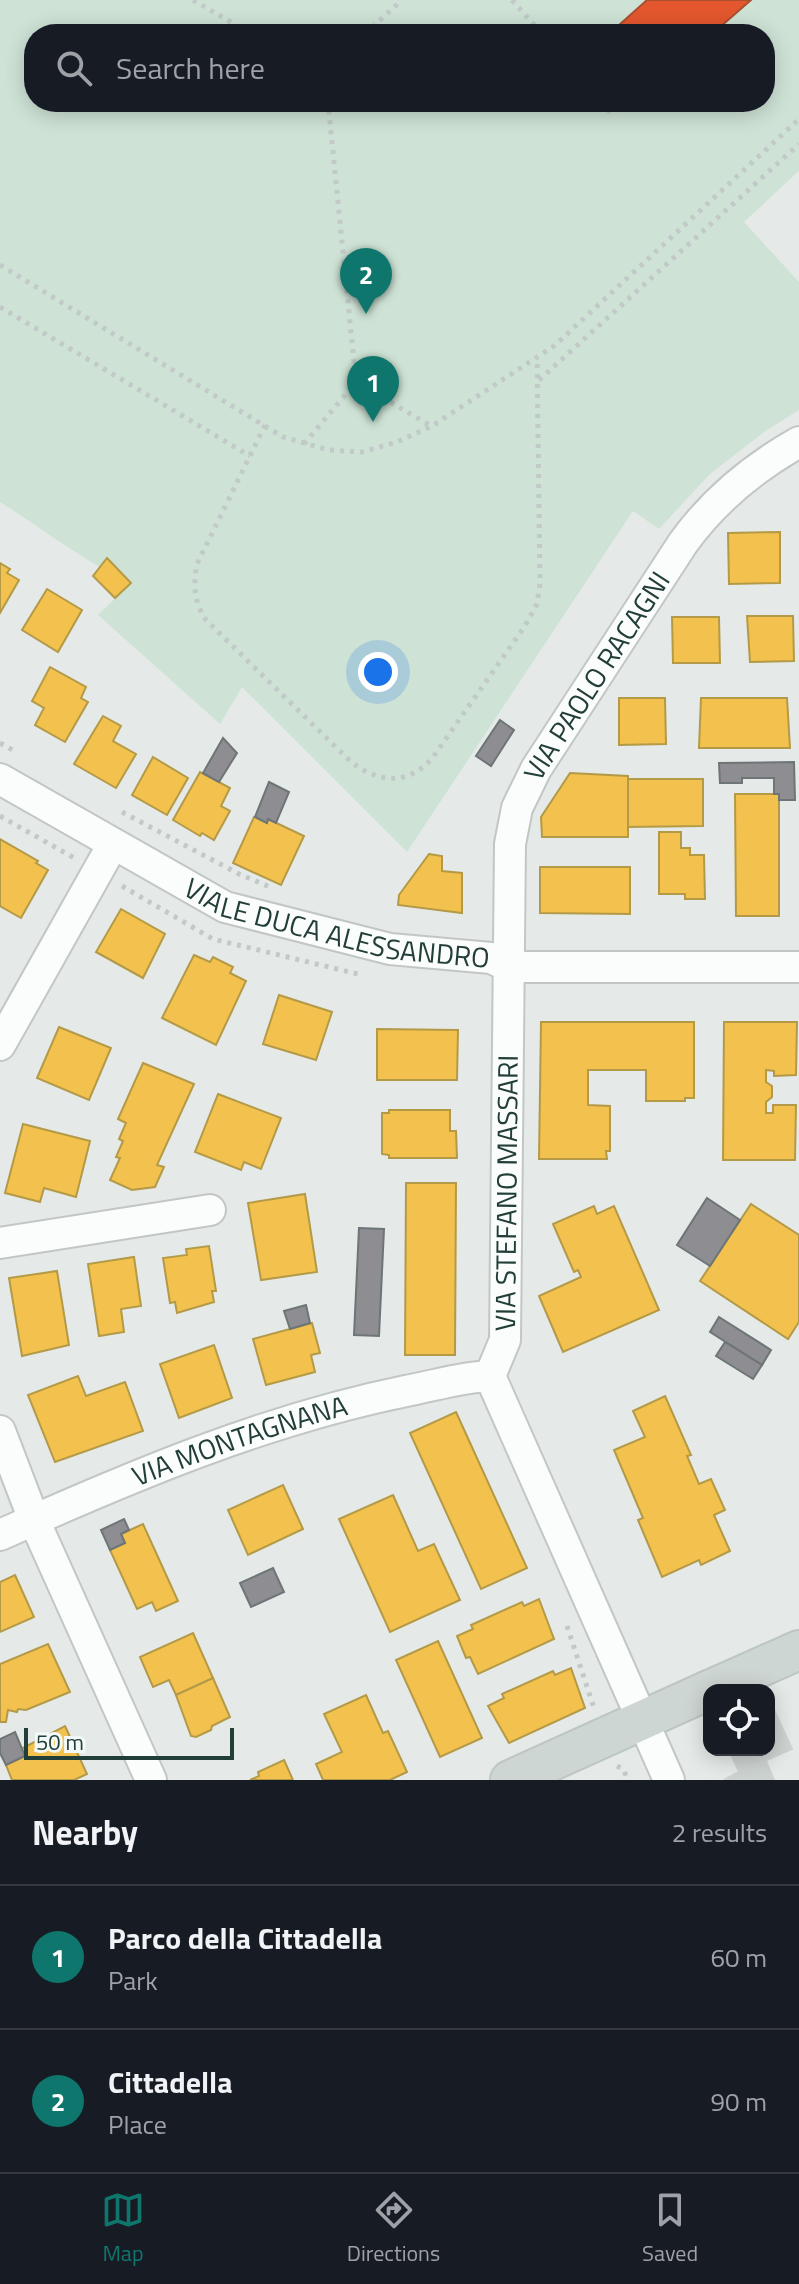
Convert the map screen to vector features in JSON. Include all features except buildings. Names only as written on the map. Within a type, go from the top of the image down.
[{"type":"main road","points":[[722,1684],[799,1650]]},
{"type":"main road","points":[[510,1780],[703,1693]]},
{"type":"street","name":"VIA PAOLO RACAGNI","points":[[510,967],[513,826],[524,789],[698,522],[747,475],[799,442]]},
{"type":"street","name":"VIALE DUCA ALESSANDRO","points":[[0,779],[225,907],[390,949],[491,958],[510,967],[799,967]]},
{"type":"street","points":[[0,1045],[113,844]]},
{"type":"street","name":"VIA STEFANO MASSARI","points":[[490,1376],[505,1340],[510,967]]},
{"type":"street","points":[[0,1243],[210,1210]]},
{"type":"street","points":[[490,1376],[669,1780]]},
{"type":"street","name":"VIA MONTAGNANA","points":[[0,1535],[162,1466],[293,1418],[349,1403],[490,1376]]},
{"type":"street","points":[[0,1431],[34,1520],[151,1780]]},
{"type":"path","points":[[193,0],[234,24]]},
{"type":"path","points":[[376,24],[402,0]]},
{"type":"path","points":[[512,0],[533,24]]},
{"type":"path","points":[[304,444],[356,382],[329,112]]},
{"type":"path","points":[[610,112],[614,117]]},
{"type":"path","points":[[0,265],[283,437],[329,450],[362,452],[397,442],[432,426],[554,346],[799,119]]},
{"type":"path","points":[[538,381],[799,144]]},
{"type":"path","points":[[0,307],[250,456]]},
{"type":"path","points":[[265,425],[197,564],[194,592],[201,613],[351,762],[374,777],[407,776],[425,767],[433,757],[525,626],[537,604],[540,583],[537,357]]},
{"type":"path","points":[[356,382],[432,426]]},
{"type":"path","points":[[0,743],[24,757]]},
{"type":"path","points":[[113,807],[239,874],[279,890]]},
{"type":"path","points":[[563,1617],[604,1737],[617,1766],[623,1769],[628,1780]]},
{"type":"green space","points":[[0,0],[799,0],[799,171],[744,222],[799,282],[799,410],[767,430],[710,474],[659,529],[633,511],[407,852],[242,687],[220,724],[98,615],[131,583],[80,555],[0,502]]},
{"type":"place","name":"Cittadella","points":[[366,314]]},
{"type":"place","name":"Parco della Cittadella","points":[[373,422]]}]
